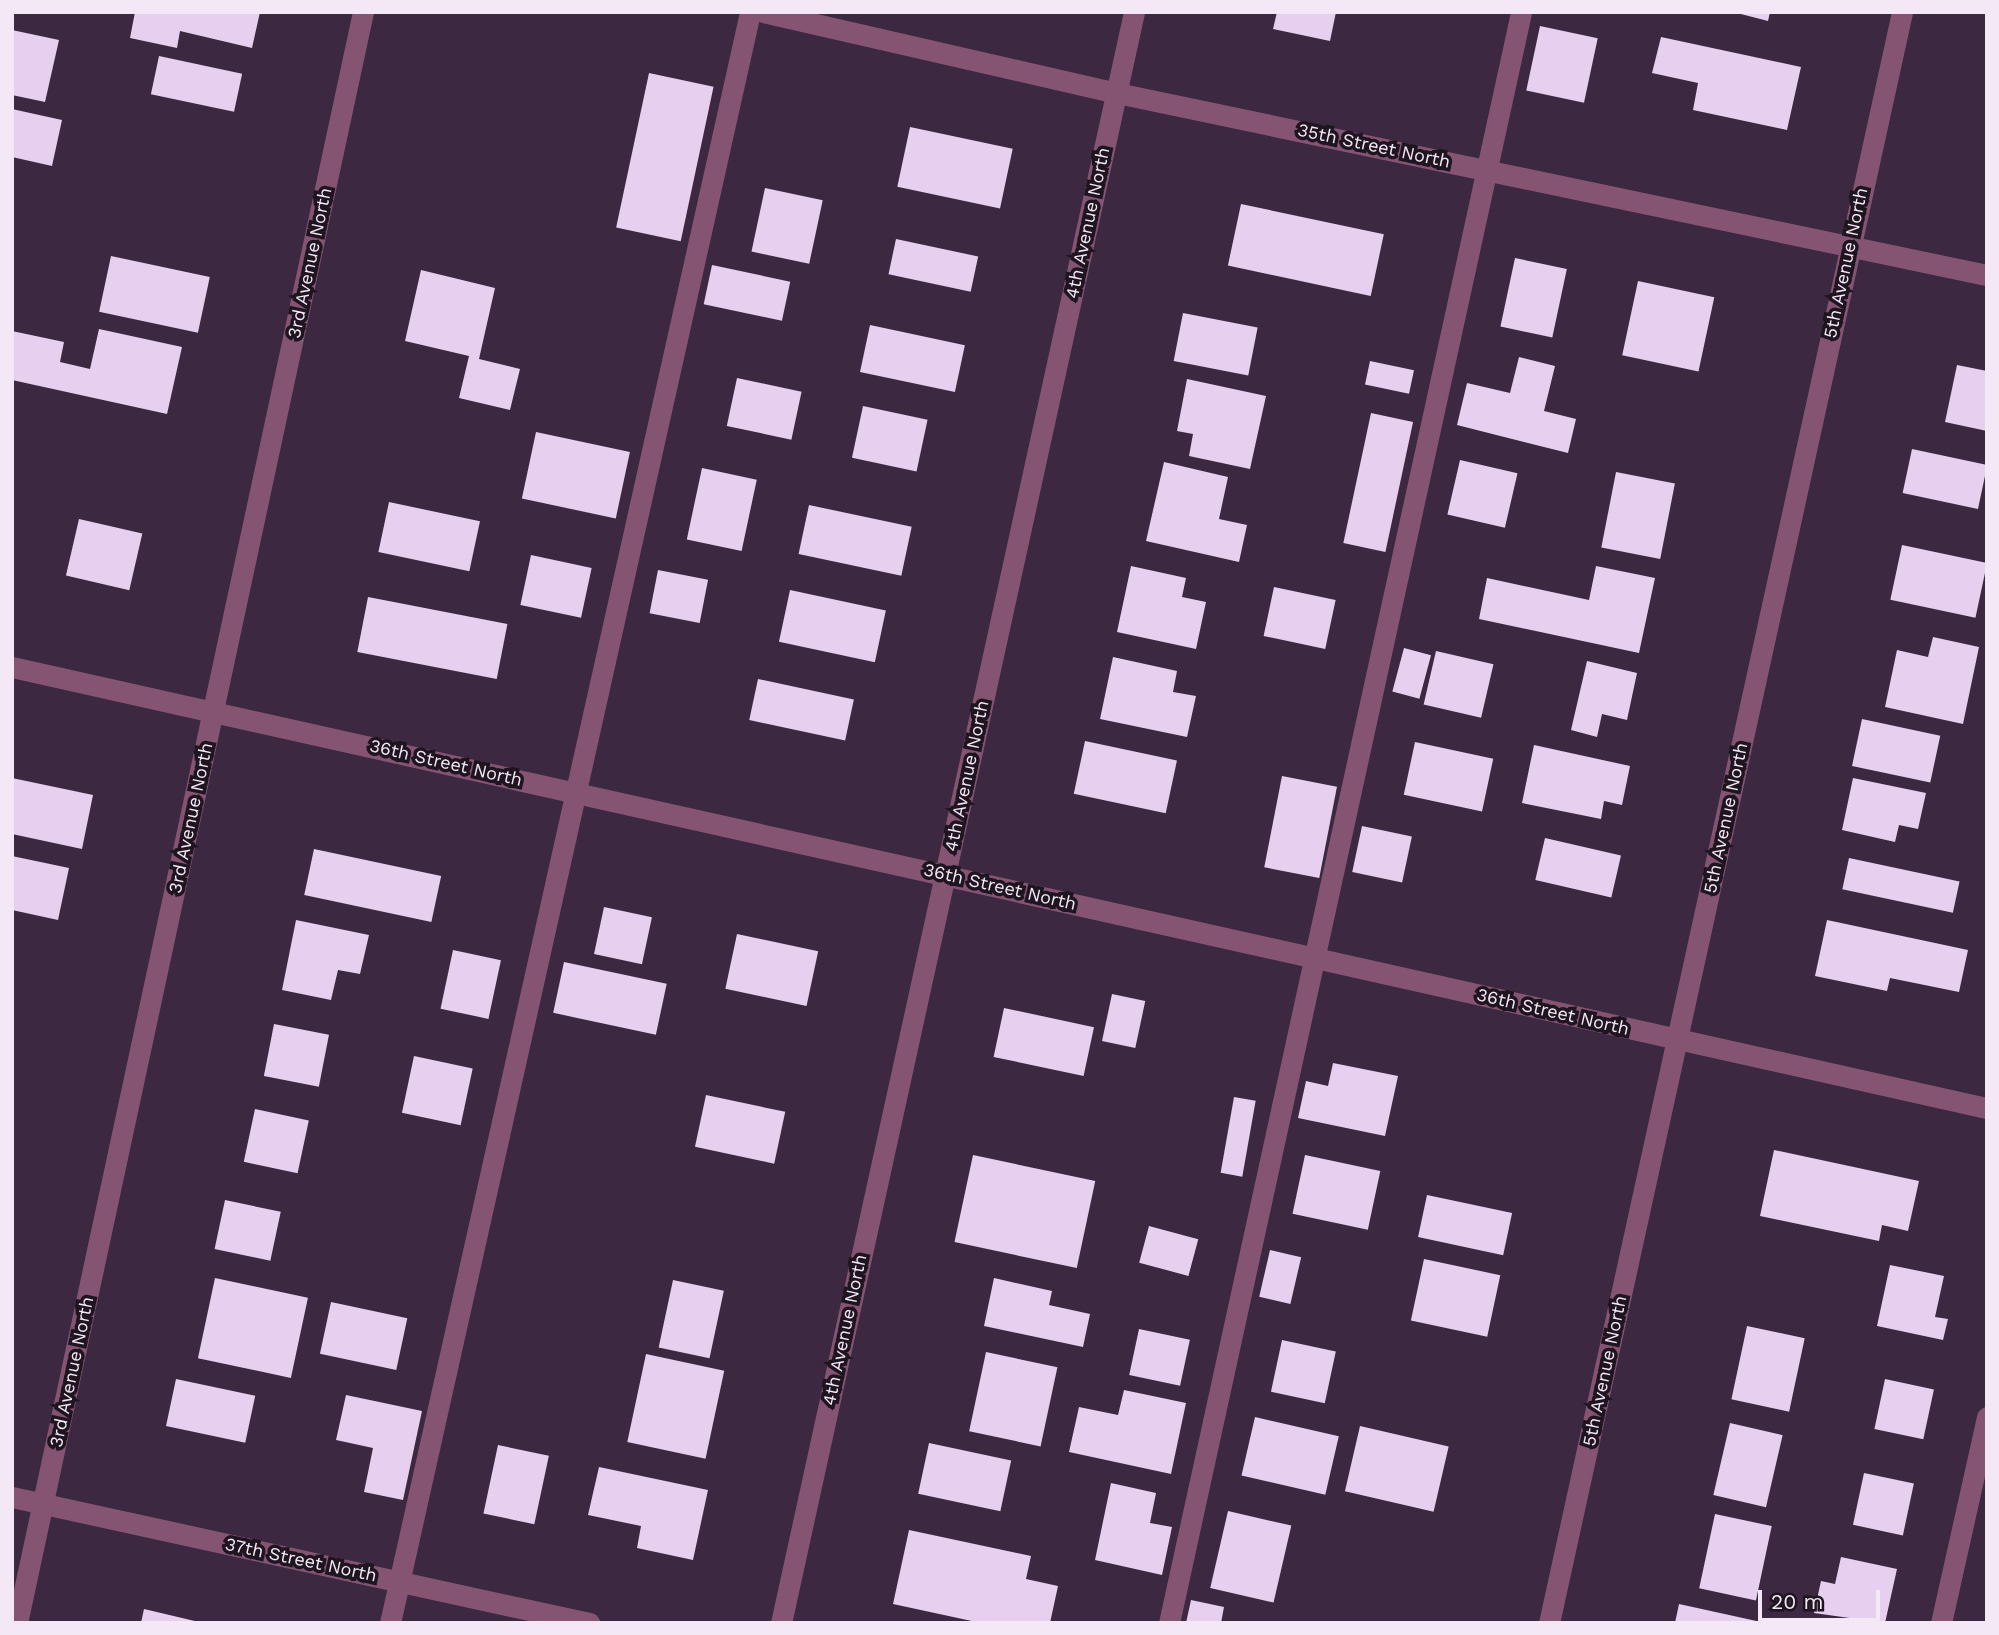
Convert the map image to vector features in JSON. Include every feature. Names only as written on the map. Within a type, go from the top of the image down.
[{"type":"street","name":"3rd Avenue North","points":[[17,1623],[363,12]]},
{"type":"street","points":[[390,1623],[578,793],[750,12]]},
{"type":"street","name":"35th Street North","points":[[763,12],[1117,93],[1987,275]]},
{"type":"street","name":"4th Avenue North","points":[[781,1623],[1134,12]]},
{"type":"street","points":[[1169,1623],[1521,12]]},
{"type":"street","name":"5th Avenue North","points":[[1549,1623],[1902,12]]},
{"type":"street","name":"36th Street North","points":[[12,667],[1987,1108]]},
{"type":"street","points":[[1941,1623],[1987,1417]]},
{"type":"street","name":"37th Street North","points":[[12,1497],[589,1623]]},
{"type":"building","points":[[135,12],[260,12],[252,48],[180,31],[177,48],[130,38]]},
{"type":"building","points":[[1277,12],[1336,12],[1330,41],[1273,29]]},
{"type":"building","points":[[1733,12],[1770,12],[1768,21]]},
{"type":"building","points":[[1540,26],[1598,38],[1584,103],[1526,91]]},
{"type":"building","points":[[12,30],[59,40],[45,102],[12,95]]},
{"type":"building","points":[[1661,37],[1801,67],[1787,130],[1693,110],[1698,83],[1652,73]]},
{"type":"building","points":[[159,56],[242,74],[234,112],[151,94]]},
{"type":"building","points":[[649,73],[714,87],[681,241],[616,228]]},
{"type":"building","points":[[12,109],[62,120],[52,166],[12,157]]},
{"type":"building","points":[[910,127],[1013,149],[1000,208],[897,187]]},
{"type":"building","points":[[765,188],[823,200],[809,264],[751,252]]},
{"type":"building","points":[[1241,204],[1384,234],[1371,296],[1228,266]]},
{"type":"building","points":[[896,239],[978,256],[971,292],[889,274]]},
{"type":"building","points":[[111,256],[210,277],[198,333],[99,312]]},
{"type":"building","points":[[1515,258],[1567,269],[1552,337],[1500,326]]},
{"type":"building","points":[[712,265],[790,282],[782,321],[704,304]]},
{"type":"building","points":[[421,270],[495,288],[479,359],[520,369],[510,410],[459,398],[469,356],[405,341]]},
{"type":"building","points":[[1638,281],[1714,297],[1698,372],[1622,355]]},
{"type":"building","points":[[1183,313],[1258,328],[1248,376],[1174,361]]},
{"type":"building","points":[[870,325],[965,345],[955,392],[860,372]]},
{"type":"building","points":[[99,329],[182,347],[167,414],[12,380],[12,331],[64,342],[60,362],[90,369]]},
{"type":"building","points":[[1519,357],[1555,366],[1544,411],[1576,419],[1568,453],[1457,425],[1467,383],[1510,393]]},
{"type":"building","points":[[1370,361],[1414,370],[1409,394],[1365,384]]},
{"type":"building","points":[[1957,365],[1987,371],[1987,431],[1945,422]]},
{"type":"building","points":[[737,378],[802,392],[791,440],[727,426]]},
{"type":"building","points":[[1187,379],[1266,396],[1250,469],[1189,456],[1193,434],[1177,431]]},
{"type":"building","points":[[863,406],[928,420],[917,472],[852,458]]},
{"type":"building","points":[[1371,413],[1413,422],[1385,552],[1343,543]]},
{"type":"building","points":[[536,432],[630,452],[616,518],[522,499]]},
{"type":"building","points":[[1912,449],[1987,465],[1978,509],[1903,493]]},
{"type":"building","points":[[1460,460],[1517,473],[1505,528],[1447,515]]},
{"type":"building","points":[[1164,462],[1228,477],[1219,519],[1247,525],[1239,562],[1146,541]]},
{"type":"building","points":[[702,468],[757,480],[742,551],[687,539]]},
{"type":"building","points":[[1616,472],[1675,483],[1660,559],[1601,548]]},
{"type":"building","points":[[389,502],[480,521],[469,571],[378,552]]},
{"type":"building","points":[[809,505],[912,527],[901,576],[799,554]]},
{"type":"building","points":[[79,519],[142,534],[129,590],[66,576]]},
{"type":"building","points":[[1902,545],[1987,563],[1975,618],[1890,600]]},
{"type":"building","points":[[531,555],[592,568],[581,618],[520,605]]},
{"type":"building","points":[[1131,566],[1186,578],[1182,597],[1206,602],[1196,649],[1117,632]]},
{"type":"building","points":[[1596,566],[1655,578],[1639,653],[1479,619],[1487,578],[1589,600]]},
{"type":"building","points":[[658,570],[708,580],[700,623],[650,613]]},
{"type":"building","points":[[1274,587],[1336,600],[1325,649],[1264,636]]},
{"type":"building","points":[[790,590],[886,610],[875,662],[779,642]]},
{"type":"building","points":[[368,597],[507,624],[497,679],[357,652]]},
{"type":"building","points":[[1933,637],[1979,647],[1963,724],[1885,707],[1897,650],[1928,657]]},
{"type":"building","points":[[1404,648],[1431,655],[1419,699],[1392,691]]},
{"type":"building","points":[[1436,651],[1493,664],[1481,718],[1424,705]]},
{"type":"building","points":[[1113,657],[1177,671],[1173,692],[1196,696],[1187,737],[1100,719]]},
{"type":"building","points":[[1587,661],[1637,673],[1627,720],[1602,714],[1597,737],[1571,730]]},
{"type":"building","points":[[758,679],[854,699],[845,740],[749,720]]},
{"type":"building","points":[[1862,719],[1940,736],[1930,783],[1852,766]]},
{"type":"building","points":[[1085,741],[1177,761],[1166,813],[1074,794]]},
{"type":"building","points":[[1415,742],[1493,759],[1482,811],[1404,795]]},
{"type":"building","points":[[1534,745],[1630,766],[1622,805],[1604,801],[1601,819],[1522,803]]},
{"type":"building","points":[[1282,776],[1337,787],[1319,878],[1264,867]]},
{"type":"building","points":[[12,778],[93,795],[82,849],[12,834]]},
{"type":"building","points":[[1853,778],[1926,793],[1918,829],[1899,825],[1895,842],[1842,830]]},
{"type":"building","points":[[1362,826],[1412,837],[1402,883],[1352,872]]},
{"type":"building","points":[[1545,838],[1621,856],[1611,897],[1535,880]]},
{"type":"building","points":[[314,849],[441,876],[431,922],[304,895]]},
{"type":"building","points":[[12,856],[69,868],[58,920],[12,910]]},
{"type":"building","points":[[1849,858],[1960,881],[1953,913],[1842,889]]},
{"type":"building","points":[[604,907],[652,917],[642,964],[594,954]]},
{"type":"building","points":[[296,920],[369,935],[360,974],[338,970],[331,1000],[282,990]]},
{"type":"building","points":[[1827,920],[1968,950],[1959,992],[1890,978],[1887,991],[1815,976]]},
{"type":"building","points":[[737,934],[818,951],[807,1006],[725,989]]},
{"type":"building","points":[[453,950],[501,960],[488,1019],[441,1009]]},
{"type":"building","points":[[564,962],[667,984],[656,1035],[553,1013]]},
{"type":"building","points":[[1112,994],[1145,1001],[1135,1048],[1102,1041]]},
{"type":"building","points":[[1004,1008],[1094,1027],[1084,1076],[994,1057]]},
{"type":"building","points":[[274,1024],[329,1035],[319,1087],[264,1076]]},
{"type":"building","points":[[414,1056],[473,1068],[461,1125],[402,1113]]},
{"type":"building","points":[[1333,1063],[1398,1076],[1385,1136],[1298,1118],[1306,1081],[1328,1086]]},
{"type":"building","points":[[706,1095],[785,1112],[774,1164],[695,1147]]},
{"type":"building","points":[[1234,1097],[1256,1101],[1242,1177],[1221,1173]]},
{"type":"building","points":[[255,1109],[309,1120],[298,1173],[244,1162]]},
{"type":"building","points":[[1774,1150],[1919,1181],[1908,1231],[1882,1225],[1879,1241],[1760,1216]]},
{"type":"building","points":[[973,1155],[1095,1181],[1077,1268],[954,1242]]},
{"type":"building","points":[[1305,1155],[1380,1171],[1368,1230],[1293,1214]]},
{"type":"building","points":[[1427,1195],[1512,1213],[1503,1255],[1418,1237]]},
{"type":"building","points":[[225,1200],[281,1212],[270,1261],[215,1249]]},
{"type":"building","points":[[1149,1226],[1198,1239],[1188,1276],[1139,1263]]},
{"type":"building","points":[[1270,1250],[1301,1257],[1290,1304],[1259,1297]]},
{"type":"building","points":[[1424,1259],[1500,1275],[1487,1337],[1411,1321]]},
{"type":"building","points":[[1890,1265],[1944,1276],[1935,1317],[1948,1319],[1943,1340],[1877,1326]]},
{"type":"building","points":[[215,1278],[308,1298],[291,1378],[198,1358]]},
{"type":"building","points":[[994,1278],[1052,1291],[1049,1305],[1090,1314],[1083,1347],[984,1326]]},
{"type":"building","points":[[673,1280],[724,1291],[710,1358],[659,1347]]},
{"type":"building","points":[[331,1302],[407,1318],[396,1370],[320,1354]]},
{"type":"building","points":[[1747,1326],[1805,1338],[1789,1412],[1731,1399]]},
{"type":"building","points":[[1139,1329],[1190,1340],[1180,1386],[1129,1375]]},
{"type":"building","points":[[1282,1340],[1336,1351],[1325,1403],[1271,1392]]},
{"type":"building","points":[[986,1352],[1057,1367],[1041,1446],[969,1431]]},
{"type":"building","points":[[646,1354],[724,1371],[706,1459],[627,1442]]},
{"type":"building","points":[[176,1379],[255,1396],[245,1443],[166,1426]]},
{"type":"building","points":[[1885,1379],[1934,1389],[1923,1439],[1874,1429]]},
{"type":"building","points":[[1124,1390],[1186,1403],[1171,1474],[1069,1452],[1079,1407],[1118,1415]]},
{"type":"building","points":[[346,1395],[422,1411],[403,1500],[364,1492],[373,1448],[336,1440]]},
{"type":"building","points":[[1255,1417],[1339,1436],[1325,1495],[1242,1475]]},
{"type":"building","points":[[1730,1423],[1783,1435],[1766,1507],[1713,1495]]},
{"type":"building","points":[[1360,1426],[1449,1446],[1434,1512],[1345,1491]]},
{"type":"building","points":[[929,1443],[1011,1460],[1000,1511],[918,1494]]},
{"type":"building","points":[[498,1445],[549,1456],[534,1524],[483,1513]]},
{"type":"building","points":[[599,1467],[708,1490],[693,1560],[637,1548],[641,1526],[588,1515]]},
{"type":"building","points":[[1864,1473],[1914,1484],[1903,1535],[1853,1525]]},
{"type":"building","points":[[1111,1483],[1156,1493],[1150,1523],[1172,1527],[1162,1575],[1095,1560]]},
{"type":"building","points":[[1228,1511],[1291,1526],[1274,1603],[1210,1588]]},
{"type":"building","points":[[1715,1514],[1772,1526],[1756,1600],[1699,1588]]},
{"type":"building","points":[[909,1530],[1031,1556],[1026,1579],[1058,1586],[1050,1623],[981,1623],[893,1604]]},
{"type":"building","points":[[1841,1557],[1897,1569],[1885,1623],[1814,1613],[1821,1581],[1835,1584]]},
{"type":"building","points":[[1191,1600],[1224,1607],[1221,1623],[1186,1623]]},
{"type":"building","points":[[1679,1604],[1761,1622],[1675,1623]]},
{"type":"building","points":[[144,1609],[199,1622],[199,1623],[141,1623]]}]
